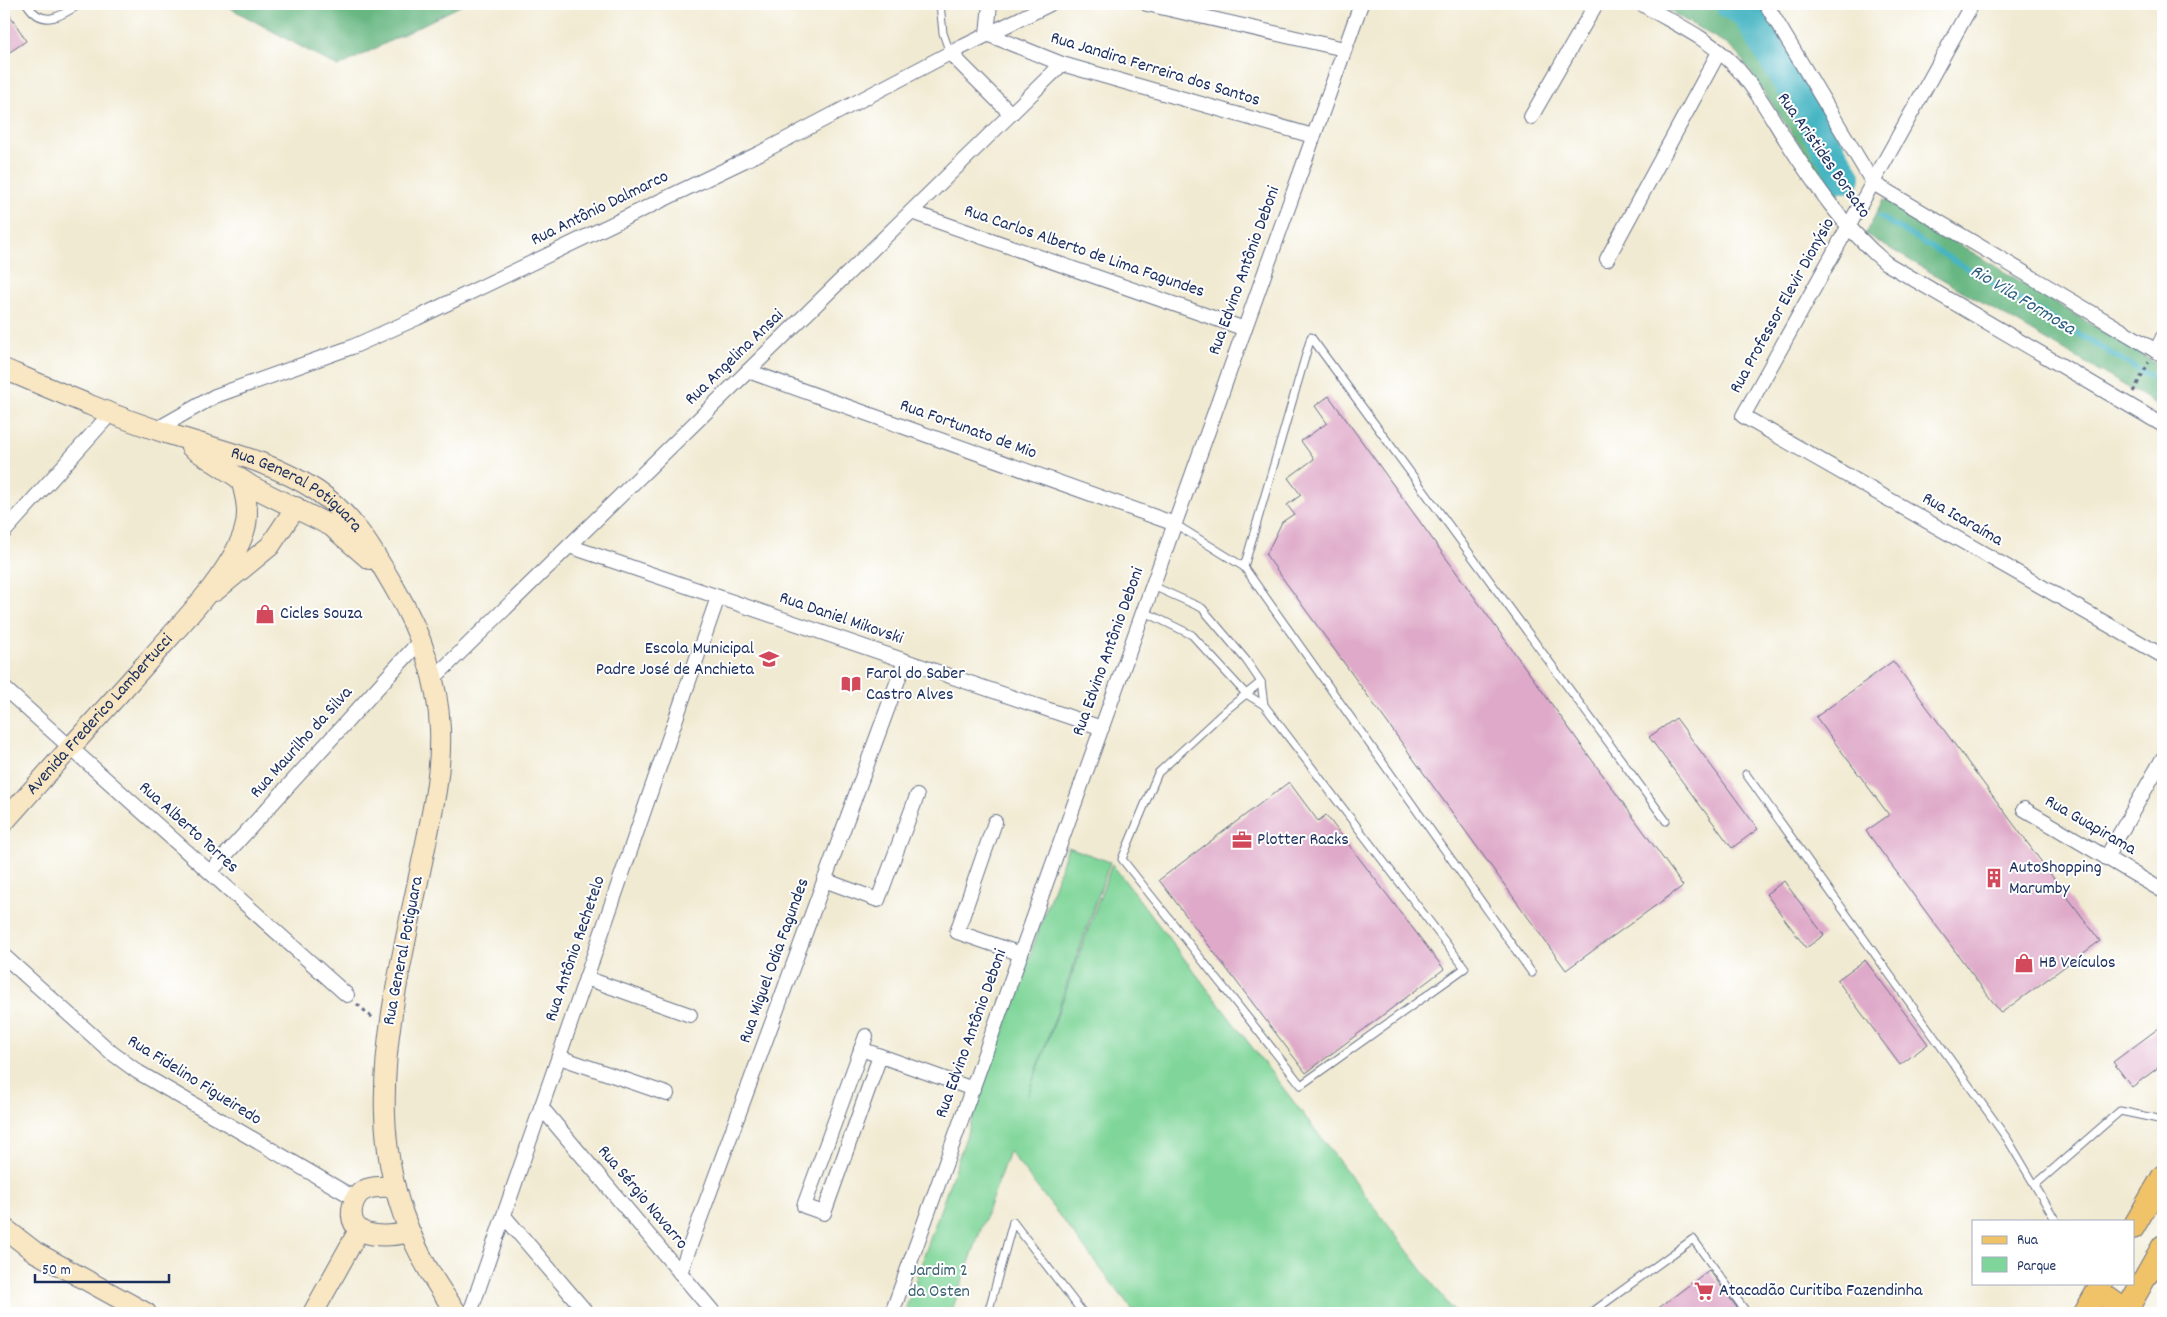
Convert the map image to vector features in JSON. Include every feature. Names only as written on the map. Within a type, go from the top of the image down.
[{"type":"main road","name":"Rua General Potiguara","points":[[4,369],[163,431],[266,464],[295,478],[333,502],[366,538],[422,640],[433,679],[440,725],[438,778],[388,1031],[384,1100],[385,1131],[396,1187],[409,1232],[434,1280],[457,1313]]},
{"type":"main road","name":"Rua General Potiguara","points":[[163,431],[241,480],[296,507],[343,535],[392,584]]},
{"type":"main road","points":[[266,464],[296,507]]},
{"type":"main road","name":"Avenida Frederico Lambertucci","points":[[4,822],[196,607],[232,556],[244,530],[247,506],[241,480]]},
{"type":"main road","name":"Avenida Frederico Lambertucci","points":[[196,607],[270,546],[296,507]]},
{"type":"main road","points":[[2134,1226],[2163,1176]]},
{"type":"main road","points":[[396,1187],[370,1188],[361,1192],[356,1199],[352,1215],[359,1230],[376,1236],[409,1232]]},
{"type":"main road","points":[[4,1228],[35,1252],[146,1313]]},
{"type":"main road","points":[[313,1313],[359,1230]]},
{"type":"main road","points":[[2085,1313],[2098,1286],[2126,1312],[2163,1246]]},
{"type":"street","points":[[987,34],[990,4]]},
{"type":"street","name":"Rua Antônio Dalmarco","points":[[163,431],[215,396],[352,348],[417,318],[760,153],[950,53],[1050,4]]},
{"type":"street","points":[[1147,4],[1344,49]]},
{"type":"street","name":"Rua Edvino Antônio Deboni","points":[[892,1313],[1361,4]]},
{"type":"street","points":[[1532,117],[1596,4]]},
{"type":"street","name":"Rua Aristides Borsato","points":[[1642,4],[1719,52],[1753,90],[1813,181],[1848,228],[1886,263],[2163,426]]},
{"type":"street","name":"Rua Aristides Borsato","points":[[1766,4],[1873,184],[2160,353]]},
{"type":"street","name":"Rua Professor Elevir Dionýsio","points":[[1742,416],[1972,4]]},
{"type":"street","name":"Rua Jandira Ferreira dos Santos","points":[[987,34],[1062,64],[1313,136]]},
{"type":"street","points":[[1607,259],[1719,52]]},
{"type":"street","points":[[950,53],[1011,114]]},
{"type":"street","name":"Rua Angelina Ansai","points":[[433,679],[1062,64]]},
{"type":"street","name":"Rua Carlos Alberto de Lima Fagundes","points":[[911,212],[1244,328]]},
{"type":"street","points":[[2160,353],[2163,337]]},
{"type":"street","name":"Rua Fortunato de Mio","points":[[748,371],[1174,524]]},
{"type":"street","points":[[4,532],[112,412]]},
{"type":"street","name":"Rua Icaraíma","points":[[1742,416],[2163,656]]},
{"type":"street","name":"Rua Daniel Mikovski","points":[[569,546],[1102,728]]},
{"type":"street","name":"Rua Antônio Rechetelo","points":[[470,1313],[718,597]]},
{"type":"street","name":"Rua Maurilho da Silva","points":[[210,872],[422,640]]},
{"type":"street","name":"Rua Miguel Odia Fagundes","points":[[680,1273],[905,661]]},
{"type":"street","name":"Rua Alberto Torres","points":[[4,688],[348,995]]},
{"type":"street","points":[[2106,858],[2163,758]]},
{"type":"street","points":[[824,880],[878,900],[917,796]]},
{"type":"street","name":"Rua Guapirama","points":[[2024,809],[2163,891]]},
{"type":"street","points":[[995,822],[957,932],[1021,954]]},
{"type":"street","name":"Rua Fidelino Figueiredo","points":[[4,956],[112,1053],[138,1072],[356,1199]]},
{"type":"street","points":[[586,978],[690,1015]]},
{"type":"street","points":[[880,1056],[824,1213],[804,1206],[863,1043],[880,1056],[973,1089]]},
{"type":"street","points":[[558,1056],[667,1094]]},
{"type":"street","name":"Rua Sérgio Navarro","points":[[541,1107],[714,1313]]},
{"type":"street","points":[[504,1216],[587,1313]]},
{"type":"lane","points":[[27,4],[34,14],[41,19],[49,19],[80,4]]},
{"type":"lane","points":[[940,4],[943,33],[950,53]]},
{"type":"lane","points":[[1244,567],[1310,337],[1666,821]]},
{"type":"lane","points":[[1174,524],[1244,567],[1532,973]]},
{"type":"lane","points":[[1152,586],[1202,608],[1246,660],[1261,682],[1264,705]]},
{"type":"lane","points":[[1143,611],[1192,635],[1246,694],[1264,705],[1465,968],[1301,1085],[1122,859],[1158,773],[1246,694],[1261,682]]},
{"type":"lane","points":[[1746,774],[2002,1133],[2055,1220]]},
{"type":"lane","points":[[2035,1185],[2120,1111],[2163,1120]]},
{"type":"lane","points":[[988,1313],[1013,1222],[1083,1313]]},
{"type":"lane","points":[[1591,1313],[1693,1239],[1747,1313]]},
{"type":"path","points":[[2126,404],[2160,353]]},
{"type":"path","points":[[348,995],[388,1031]]},
{"type":"green space","points":[[223,4],[464,4],[338,67]]},
{"type":"green space","points":[[1657,4],[1753,4],[1855,166],[1836,198],[1739,55],[1725,43]]},
{"type":"green space","points":[[1884,199],[2163,368],[2163,408],[1865,234]]},
{"type":"green space","name":"Jardim 2 da Osten","points":[[1068,847],[1110,862],[1028,1095],[1112,864],[1455,1313],[1135,1313],[1009,1151],[951,1313],[904,1313]]},
{"type":"building","points":[[4,5],[26,41],[4,56]]},
{"type":"building","points":[[1329,396],[1683,886],[1566,970],[1266,555],[1282,522],[1294,514],[1287,505],[1301,495],[1288,478],[1314,459],[1301,441],[1327,423],[1315,406]]},
{"type":"building","name":"AutoShopping Marumby","points":[[1893,661],[2100,941],[2001,1013],[1866,831],[1889,815],[1816,717]]},
{"type":"building","points":[[1676,718],[1758,829],[1732,848],[1649,737]]},
{"type":"building","points":[[1289,782],[1318,821],[1326,815],[1444,969],[1306,1073],[1159,880]]},
{"type":"building","points":[[1784,881],[1824,935],[1806,948],[1766,894]]},
{"type":"building","points":[[1865,960],[1928,1044],[1900,1065],[1837,980]]},
{"type":"building","points":[[2163,1025],[2163,1064],[2132,1087],[2113,1062]]},
{"type":"building","name":"Atacadão Curitiba Fazendinha","points":[[1709,1270],[1741,1313],[1652,1313]]},
{"type":"waterway","name":"Rio Vila Formosa","points":[[1731,4],[1747,12],[1845,177]]},
{"type":"waterway","name":"Rio Vila Formosa","points":[[1880,217],[2163,384]]},
{"type":"place","name":"Cicles Souza","points":[[265,614]]},
{"type":"place","name":"Escola Municipal Padre José de Anchieta","points":[[769,659]]},
{"type":"place","name":"Farol do Saber Castro Alves","points":[[851,684]]},
{"type":"place","name":"Plotter Racks","points":[[1242,840]]},
{"type":"place","name":"AutoShopping Marumby","points":[[1994,878]]},
{"type":"place","name":"HB Veículos","points":[[2024,963]]},
{"type":"place","name":"Atacadão Curitiba Fazendinha","points":[[1704,1291]]}]
